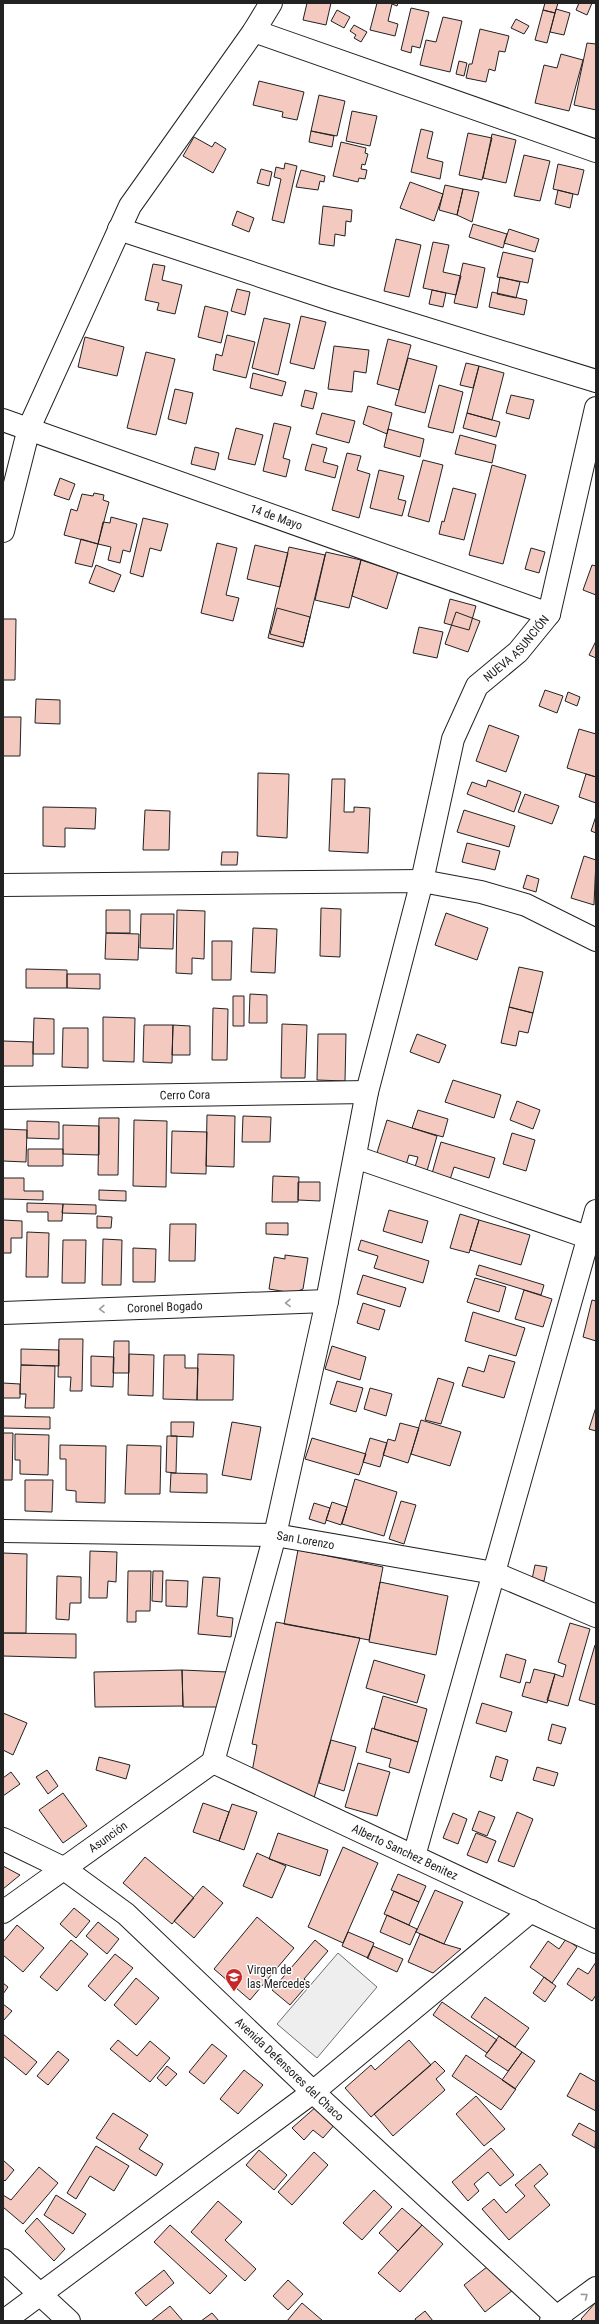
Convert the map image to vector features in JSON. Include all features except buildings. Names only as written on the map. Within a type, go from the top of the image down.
[{"type":"street","points":[[3,531],[29,428],[130,206],[254,31],[271,3]]},
{"type":"street","points":[[254,31],[596,151]]},
{"type":"street","points":[[120,229],[330,299],[596,381]]},
{"type":"street","name":"NUEVA ASUNCIÓN","points":[[214,1762],[275,1535],[326,1301],[367,1092],[422,881],[453,739],[477,686],[518,652],[549,614],[596,408]]},
{"type":"street","name":"14 de Mayo","points":[[3,420],[549,614]]},
{"type":"street","points":[[3,885],[422,881],[482,892],[526,905],[596,940]]},
{"type":"street","name":"Cerro Cora","points":[[3,1098],[367,1092]]},
{"type":"street","points":[[354,1157],[592,1238]]},
{"type":"street","points":[[414,1856],[494,1573],[592,1238],[596,1211]]},
{"type":"street","name":"Coronel Bogado","points":[[3,1313],[326,1301]]},
{"type":"street","name":"San Lorenzo","points":[[3,1531],[275,1535],[494,1573],[596,1616]]},
{"type":"street","name":"Alberto Sanchez Benitez","points":[[214,1762],[596,1942]]},
{"type":"street","name":"Asunción","points":[[3,1912],[214,1762]]},
{"type":"street","name":"Avenida Defensores del Chaco","points":[[3,1839],[63,1868],[126,1914],[556,2320]]},
{"type":"street","points":[[4,2321],[313,2092],[532,1911]]},
{"type":"street","points":[[3,2260],[41,2293],[69,2321]]},
{"type":"street","points":[[556,2320],[596,2288]]},
{"type":"shaded area","points":[[338,1953],[377,1987],[317,2058],[277,2024]]},
{"type":"place","name":"Virgen de las Mercedes","points":[[234,1992]]}]
